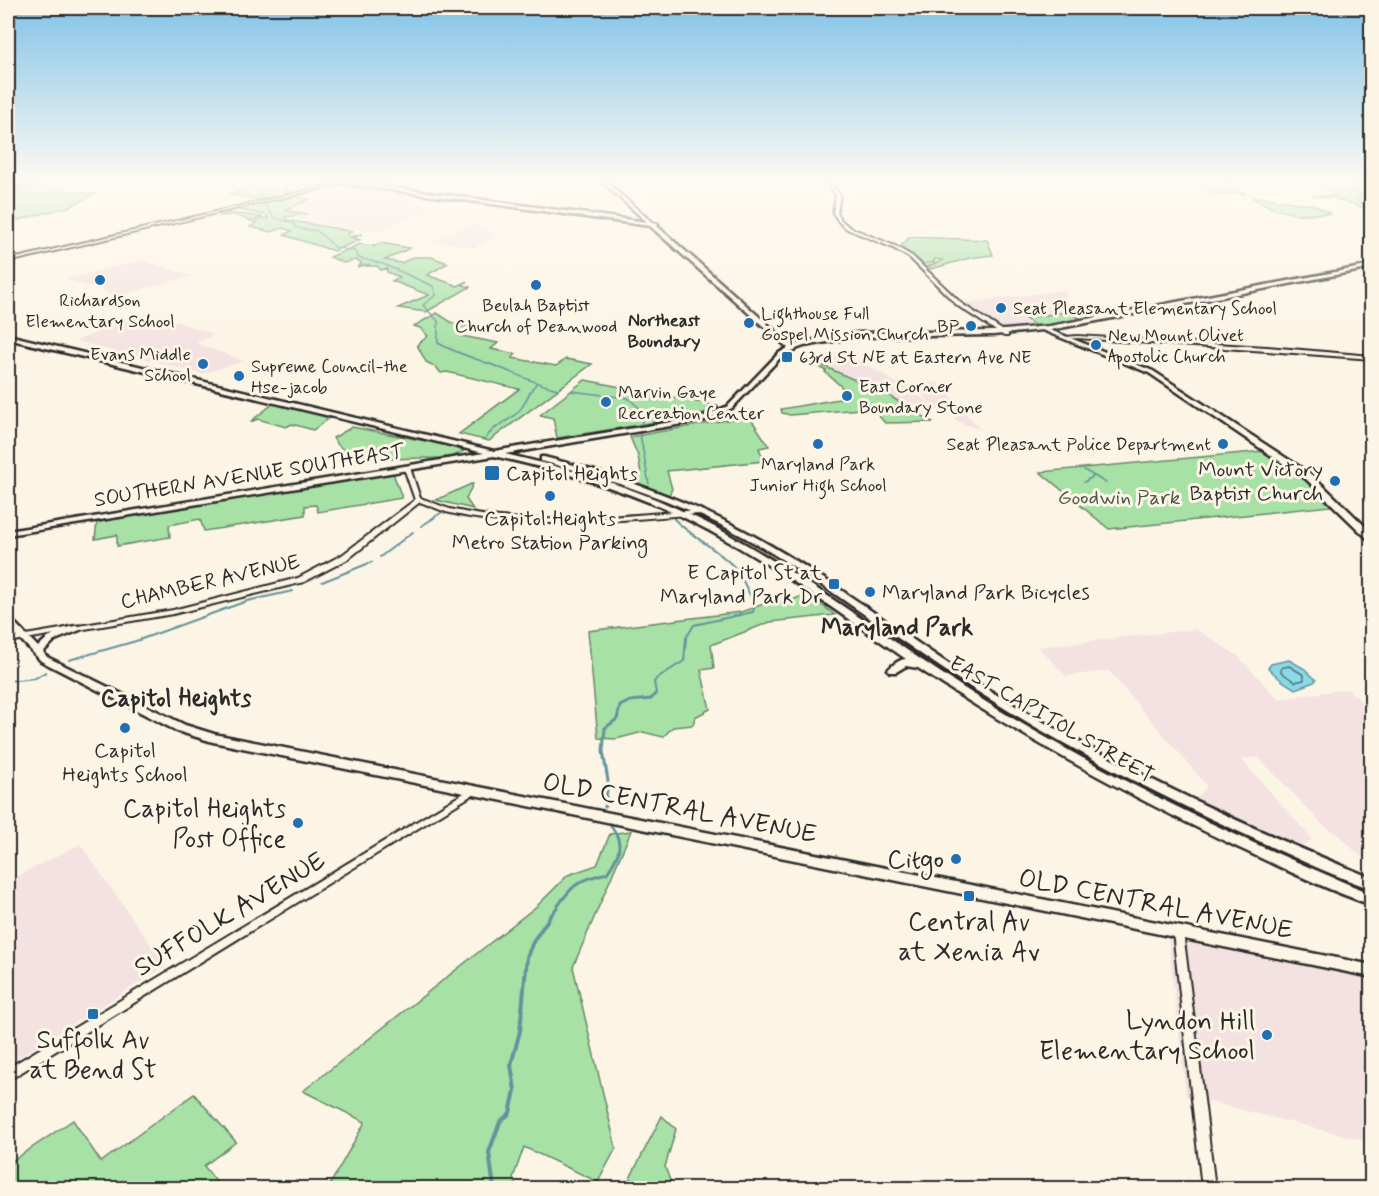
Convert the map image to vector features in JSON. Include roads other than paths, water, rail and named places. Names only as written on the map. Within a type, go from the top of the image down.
[{"type":"main road","points":[[667,237],[793,350]]},
{"type":"main road","points":[[793,350],[861,338],[1045,330],[1371,268]]},
{"type":"main road","points":[[1045,330],[1134,364],[1163,380],[1308,477],[1371,538]]},
{"type":"main road","name":"EAST CAPITOL STREET","points":[[8,332],[561,463],[622,481],[698,512],[772,550],[956,674],[1094,754],[1216,816],[1371,884]]},
{"type":"main road","points":[[782,338],[803,341],[839,336],[1005,333]]},
{"type":"main road","points":[[793,350],[839,336]]},
{"type":"main road","name":"EAST CAPITOL STREET","points":[[8,337],[495,453],[602,483],[680,513],[726,535],[779,566],[925,667],[1013,723],[1106,775],[1257,850],[1371,900]]},
{"type":"main road","name":"SOUTHERN AVENUE SOUTHEAST","points":[[8,533],[687,422],[724,411],[781,354],[793,350]]},
{"type":"main road","points":[[558,443],[551,448],[549,454],[561,463]]},
{"type":"main road","points":[[469,458],[473,451],[471,447]]},
{"type":"main road","name":"OLD CENTRAL AVENUE","points":[[8,621],[37,652],[96,686],[181,728],[200,734],[1371,971]]},
{"type":"main road","points":[[37,652],[52,638],[77,628]]},
{"type":"main road","points":[[893,670],[904,662],[925,667]]},
{"type":"street","points":[[8,261],[111,237]]},
{"type":"street","points":[[869,237],[906,254],[960,306],[1005,333]]},
{"type":"street","points":[[1066,338],[1245,347],[1371,358]]},
{"type":"street","points":[[407,468],[416,498],[472,515],[532,519],[605,519],[698,512]]},
{"type":"street","name":"CHAMBER AVENUE","points":[[8,640],[199,606],[301,580],[345,557],[419,500]]},
{"type":"street","name":"SUFFOLK AVENUE","points":[[8,1074],[474,790]]},
{"type":"street","points":[[1178,932],[1209,1188]]},
{"type":"water","points":[[1289,660],[1305,669],[1316,680],[1295,689],[1268,668],[1271,664]]},
{"type":"waterway","points":[[324,237],[335,247],[354,251],[359,258],[383,264],[433,286],[436,295],[423,305],[438,321],[438,343],[534,382],[558,389]]},
{"type":"waterway","points":[[486,438],[520,410],[536,384]]},
{"type":"waterway","points":[[571,391],[628,398],[645,413],[641,419],[642,423]]},
{"type":"waterway","points":[[640,434],[649,484]]},
{"type":"waterway","points":[[1084,470],[1106,483]]},
{"type":"waterway","points":[[1084,482],[1094,476]]},
{"type":"waterway","points":[[431,519],[441,513]]},
{"type":"waterway","points":[[421,526],[434,518]]},
{"type":"waterway","points":[[674,519],[736,569]]},
{"type":"waterway","points":[[380,557],[413,532]]},
{"type":"waterway","points":[[322,582],[372,562]]},
{"type":"waterway","points":[[655,694],[654,682],[657,678],[684,661],[686,638],[694,625],[753,612],[755,605],[740,575]]},
{"type":"waterway","points":[[69,660],[136,641],[247,601],[293,591]]},
{"type":"waterway","points":[[8,681],[35,678],[46,672]]},
{"type":"waterway","points":[[605,807],[608,781],[603,751],[605,728],[617,719],[620,706],[630,701],[651,699],[655,694]]},
{"type":"waterway","points":[[550,917],[562,899],[579,883],[607,873],[619,850],[618,839],[611,826]]},
{"type":"waterway","points":[[494,1188],[489,1152],[500,1122],[510,1113],[515,1090],[511,1065],[520,1031],[527,957],[534,940],[551,915]]},
{"type":"place","name":"Richardson Elementary School","points":[[100,280]]},
{"type":"place","name":"Beulah Baptist Church of Deanwood","points":[[536,285]]},
{"type":"place","name":"Seat Pleasant Elementary School","points":[[1001,308]]},
{"type":"place","name":"Lighthouse Full Gospel Mission Church","points":[[749,323]]},
{"type":"place","name":"BP","points":[[971,326]]},
{"type":"place","name":"New Mount Olivet Apostolic Church","points":[[1096,345]]},
{"type":"place","name":"63rd St NE at Eastern Ave NE","points":[[787,357]]},
{"type":"place","name":"Evans Middle School","points":[[203,364]]},
{"type":"place","name":"Supreme Council-the Hse-jacob","points":[[239,376]]},
{"type":"place","name":"East Corner Boundary Stone","points":[[847,396]]},
{"type":"place","name":"Marvin Gaye Recreation Center","points":[[606,402]]},
{"type":"place","name":"Maryland Park Junior High School","points":[[818,444]]},
{"type":"place","name":"Seat Pleasant Police Department","points":[[1223,444]]},
{"type":"place","name":"Capitol Heights","points":[[492,473]]},
{"type":"place","name":"Mount Victory Baptist Church","points":[[1335,481]]},
{"type":"place","name":"Capitol Heights Metro Station Parking","points":[[550,496]]},
{"type":"place","name":"E Capitol St at Maryland Park Dr","points":[[834,584]]},
{"type":"place","name":"Maryland Park Bicycles","points":[[870,592]]},
{"type":"place","name":"Capitol Heights School","points":[[125,728]]},
{"type":"place","name":"Capitol Heights Post Office","points":[[298,823]]},
{"type":"place","name":"Citgo","points":[[956,859]]},
{"type":"place","name":"Central Av at Xenia Av","points":[[969,896]]},
{"type":"place","name":"Suffolk Av at Bend St","points":[[93,1014]]},
{"type":"place","name":"Lyndon Hill Elementary School","points":[[1267,1035]]},
{"type":"district","name":"Northeast Boundary","points":[[664,330]]},
{"type":"district","name":"Maryland Park","points":[[897,627]]},
{"type":"district","name":"Capitol Heights","points":[[176,698]]},
{"type":"park label","name":"Goodwin Park","points":[[1119,497]]}]
